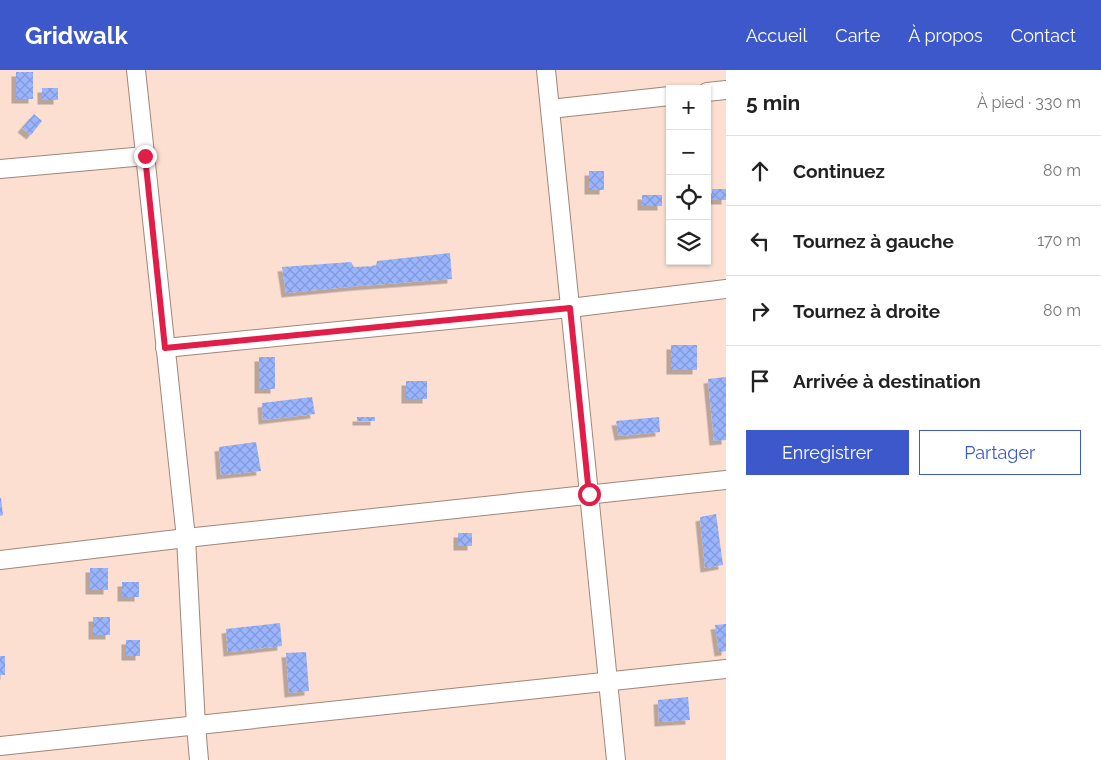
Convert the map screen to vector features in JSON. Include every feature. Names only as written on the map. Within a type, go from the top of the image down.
[{"type":"street","points":[[136,70],[186,538],[199,760]]},
{"type":"street","points":[[546,70],[616,760]]},
{"type":"street","points":[[711,92],[726,90]]},
{"type":"street","points":[[550,109],[666,96]]},
{"type":"street","points":[[0,169],[145,156]]},
{"type":"street","points":[[165,348],[570,308],[726,289]]},
{"type":"street","points":[[0,560],[726,480]]},
{"type":"street","points":[[0,746],[726,669]]},
{"type":"building","points":[[16,72],[33,72],[33,99],[16,99]]},
{"type":"building","points":[[42,88],[58,88],[58,100],[42,100]]},
{"type":"building","points":[[34,114],[42,121],[31,135],[22,128]]},
{"type":"building","points":[[589,171],[604,171],[604,190],[589,190]]},
{"type":"building","points":[[712,189],[726,189],[726,200],[712,200]]},
{"type":"building","points":[[642,195],[662,195],[662,206],[642,206]]},
{"type":"building","points":[[450,253],[452,279],[286,293],[282,267],[351,262],[354,267],[376,266],[377,261]]},
{"type":"building","points":[[671,345],[697,345],[697,370],[671,370]]},
{"type":"building","points":[[259,357],[275,357],[275,389],[259,389]]},
{"type":"building","points":[[726,377],[726,440],[714,441],[708,379]]},
{"type":"building","points":[[406,381],[427,381],[427,399],[406,399]]},
{"type":"building","points":[[312,397],[315,414],[263,420],[262,403]]},
{"type":"building","points":[[357,417],[375,417],[375,421],[357,421]]},
{"type":"building","points":[[659,417],[660,432],[619,436],[616,421]]},
{"type":"building","points":[[256,442],[261,471],[221,475],[219,447]]},
{"type":"building","points":[[0,498],[3,515],[0,516]]},
{"type":"building","points":[[716,514],[723,565],[705,568],[700,517]]},
{"type":"building","points":[[458,533],[472,533],[472,546],[458,546]]},
{"type":"building","points":[[90,568],[108,568],[108,590],[90,590]]},
{"type":"building","points":[[122,582],[139,582],[139,597],[122,597]]},
{"type":"building","points":[[93,617],[110,617],[110,635],[93,635]]},
{"type":"building","points":[[280,623],[282,646],[228,652],[226,629]]},
{"type":"building","points":[[726,624],[726,651],[719,652],[715,625]]},
{"type":"building","points":[[126,640],[140,640],[140,656],[126,656]]},
{"type":"building","points":[[306,652],[309,691],[289,693],[286,653]]},
{"type":"building","points":[[0,656],[5,656],[5,675],[0,675]]},
{"type":"building","points":[[688,697],[690,720],[659,722],[658,700]]},
{"type":"route","points":[[145,156],[165,348],[570,308],[589,494]]}]
